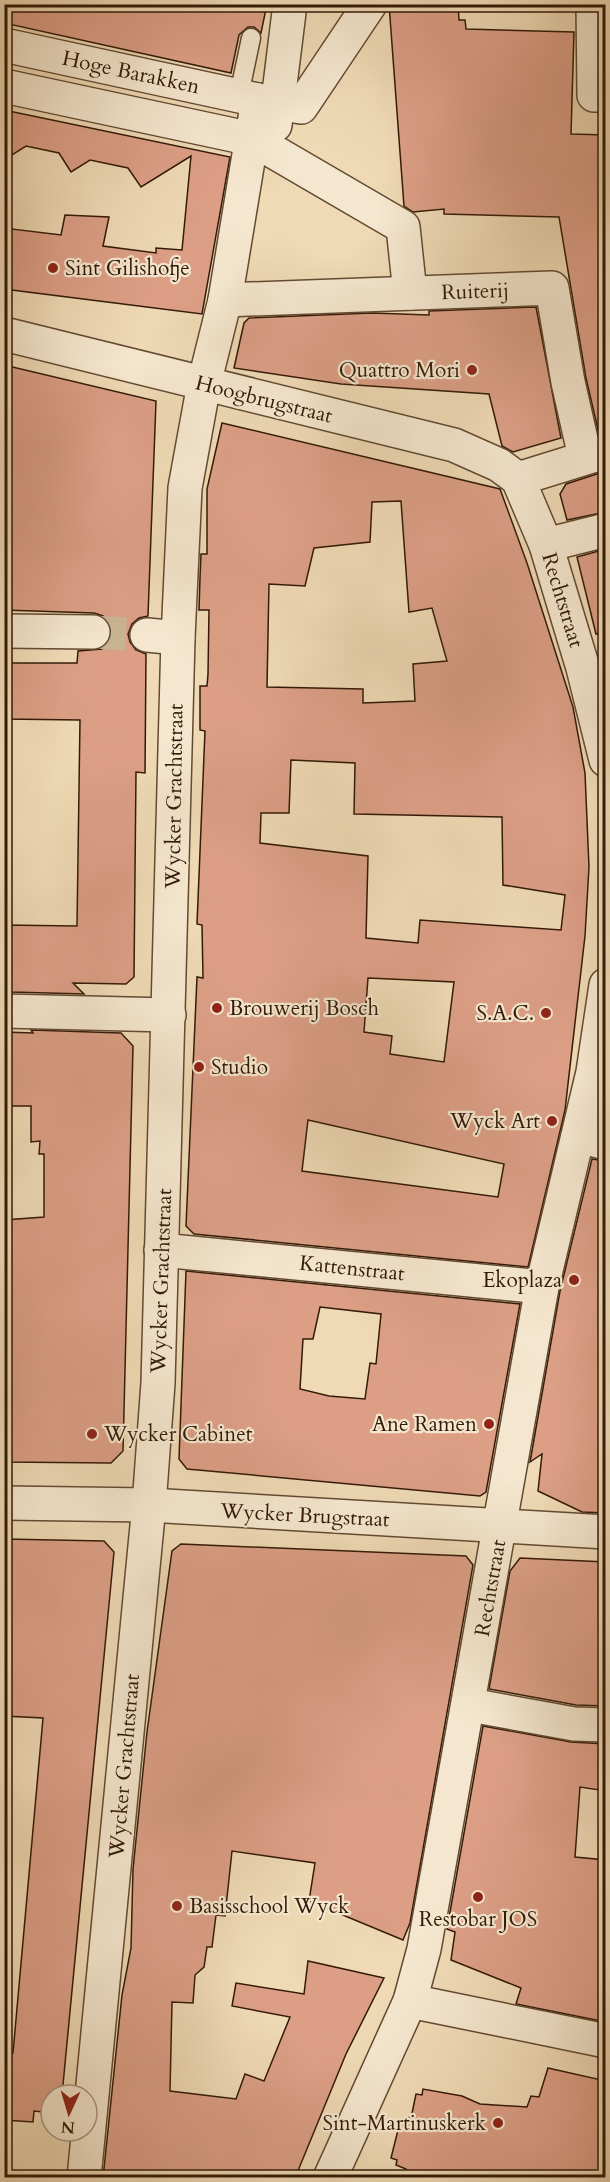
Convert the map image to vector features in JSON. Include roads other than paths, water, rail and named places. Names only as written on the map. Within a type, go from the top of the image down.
[{"type":"street","points":[[204,384],[225,300],[242,195],[262,145],[290,4]]},
{"type":"street","points":[[262,145],[269,101],[370,4]]},
{"type":"street","points":[[592,4],[594,95],[606,95]]},
{"type":"street","name":"Hoge Barakken","points":[[4,45],[269,101]]},
{"type":"street","name":"Hoge Barakken","points":[[4,86],[262,145],[403,227],[410,293]]},
{"type":"street","name":"Ruiterij","points":[[225,300],[552,288],[568,382],[595,454]]},
{"type":"street","name":"Hoogbrugstraat","points":[[4,334],[454,445],[499,465],[518,479]]},
{"type":"street","name":"Wycker Grachtstraat","points":[[84,2178],[149,1505],[158,1383],[169,1015],[162,637],[204,384]]},
{"type":"street","points":[[518,479],[595,454]]},
{"type":"street","name":"Rechtstraat","points":[[518,479],[546,545],[583,668],[606,760]]},
{"type":"street","points":[[546,545],[606,530]]},
{"type":"street","points":[[4,631],[93,632]]},
{"type":"street","name":"Rechtstraat","points":[[330,2178],[410,2001],[424,1949],[470,1705],[542,1287],[592,1140],[598,1045],[606,985]]},
{"type":"street","points":[[4,1011],[169,1015]]},
{"type":"street","name":"Kattenstraat","points":[[161,1250],[542,1287]]},
{"type":"street","name":"Wycker Brugstraat","points":[[4,1503],[149,1505],[606,1532]]},
{"type":"street","points":[[470,1705],[574,1724],[606,1725]]},
{"type":"street","points":[[410,2001],[606,2041]]},
{"type":"lane","points":[[251,38],[269,101]]},
{"type":"tunnel","points":[[93,632],[147,635]]},
{"type":"place","name":"Sint Gilishofje","points":[[53,268]]},
{"type":"place","name":"Quattro Mori","points":[[472,370]]},
{"type":"place","name":"Brouwerij Bosch","points":[[217,1008]]},
{"type":"place","name":"S.A.C.","points":[[546,1013]]},
{"type":"place","name":"Studio","points":[[199,1067]]},
{"type":"place","name":"Wyck Art","points":[[552,1121]]},
{"type":"place","name":"Ekoplaza","points":[[574,1280]]},
{"type":"place","name":"Ane Ramen","points":[[489,1424]]},
{"type":"place","name":"Wycker Cabinet","points":[[92,1434]]},
{"type":"place","name":"Restobar JOS","points":[[478,1897]]},
{"type":"place","name":"Basisschool Wyck","points":[[177,1906]]},
{"type":"place","name":"Sint-Martinuskerk","points":[[498,2123]]}]
